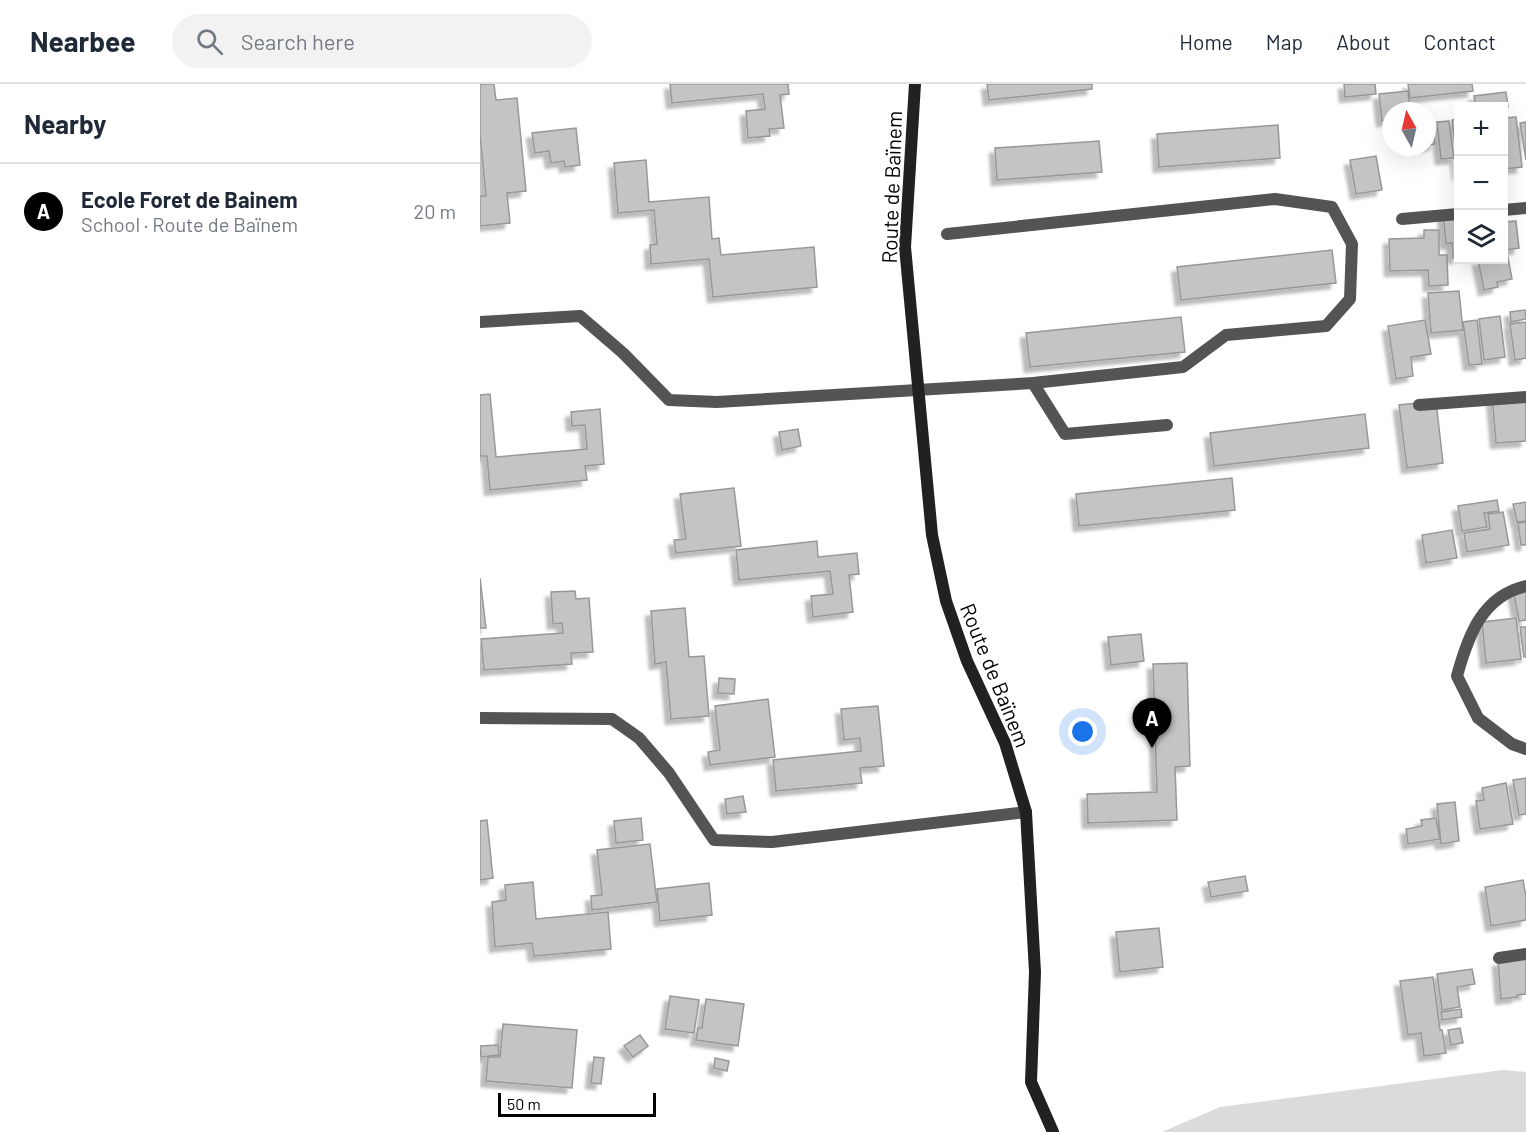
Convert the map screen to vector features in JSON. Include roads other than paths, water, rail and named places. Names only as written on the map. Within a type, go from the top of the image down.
[{"type":"street","name":"Route de Baïnem","points":[[915,84],[905,247],[932,535],[946,601],[967,662],[1005,743],[1026,812],[1035,972],[1031,1082],[1053,1132]]},
{"type":"street","points":[[480,322],[580,316],[623,353],[669,400],[717,402],[1033,383],[1183,367],[1226,334],[1326,326],[1350,299],[1352,244],[1332,207],[1275,200],[947,234]]},
{"type":"street","points":[[1508,210],[1526,208]]},
{"type":"street","points":[[1402,219],[1454,214]]},
{"type":"street","points":[[1033,383],[1065,434],[1167,425]]},
{"type":"street","points":[[1419,405],[1526,397]]},
{"type":"street","points":[[1526,586],[1512,589],[1487,608],[1467,641],[1457,676],[1478,718],[1512,744],[1526,749]]},
{"type":"street","points":[[480,718],[612,719],[639,738],[669,773],[714,840],[772,842],[1026,812]]},
{"type":"street","points":[[1499,958],[1526,954]]},
{"type":"place","name":"Ecole Foret de Bainem","points":[[1152,748]]}]
